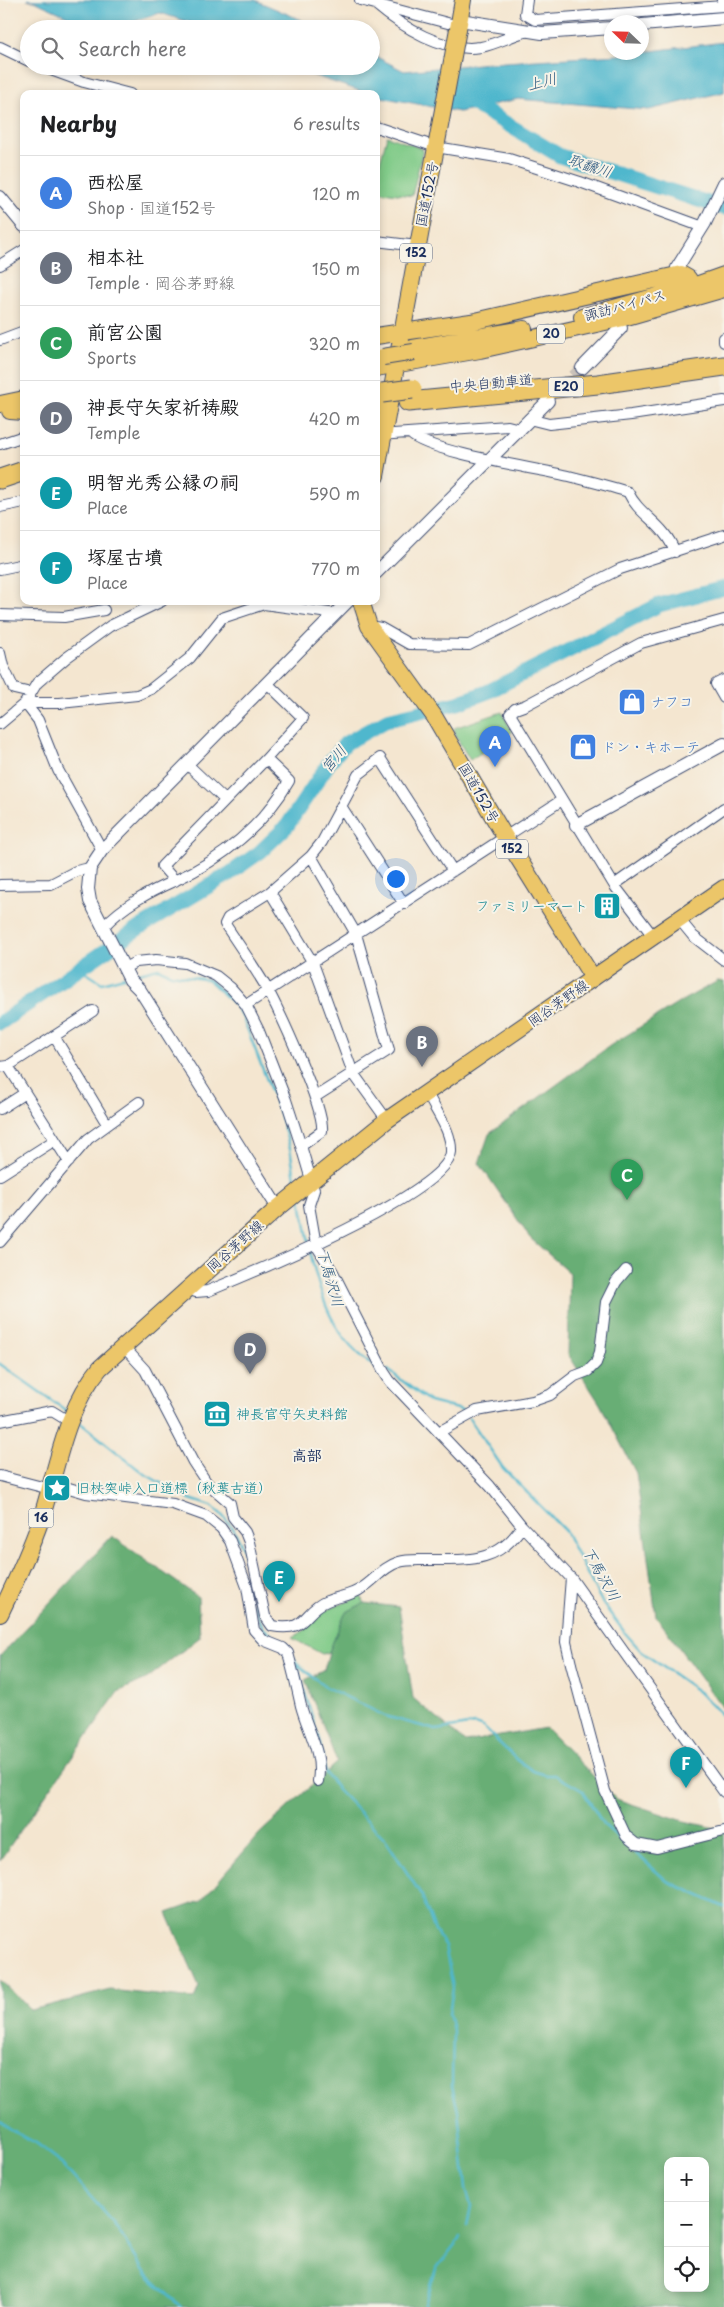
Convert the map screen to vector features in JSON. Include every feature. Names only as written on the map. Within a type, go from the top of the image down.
[{"type":"highway","name":"中央自動車道","points":[[380,399],[724,354]]},
{"type":"highway","name":"中央自動車道","points":[[410,395],[598,384],[724,366]]},
{"type":"highway","points":[[0,465],[20,459]]},
{"type":"highway","points":[[0,478],[20,472]]},
{"type":"main road","name":"国道152号","points":[[380,435],[397,365],[463,0]]},
{"type":"main road","name":"20","points":[[380,335],[471,322],[681,274],[688,278],[693,286]]},
{"type":"main road","name":"諏訪バイパス","points":[[380,358],[571,319],[693,286],[724,275]]},
{"type":"main road","name":"諏訪バイパス","points":[[414,350],[540,331],[724,282]]},
{"type":"main road","name":"20","points":[[380,358],[397,365],[480,350],[623,318],[724,289]]},
{"type":"main road","name":"国道152号","points":[[361,605],[369,626],[415,687],[434,716],[505,837],[593,978]]},
{"type":"main road","points":[[593,978],[724,888]]},
{"type":"main road","name":"岡谷茅野線","points":[[0,1614],[40,1522],[72,1418],[82,1393],[94,1375],[123,1346],[278,1208],[387,1120],[593,978]]},
{"type":"street","points":[[360,0],[459,25],[542,34],[604,29]]},
{"type":"street","points":[[527,0],[525,14],[535,20],[723,6],[722,0]]},
{"type":"street","points":[[375,4],[407,27],[430,38],[468,48],[482,47],[525,32]]},
{"type":"street","points":[[649,24],[724,18]]},
{"type":"street","points":[[0,47],[20,57]]},
{"type":"street","points":[[65,75],[115,90]]},
{"type":"street","points":[[380,128],[436,144],[509,159],[704,225]]},
{"type":"street","points":[[677,268],[704,225],[724,183]]},
{"type":"street","points":[[0,196],[20,221]]},
{"type":"street","points":[[380,241],[417,246]]},
{"type":"street","points":[[0,265],[20,252]]},
{"type":"street","points":[[582,368],[621,328]]},
{"type":"street","points":[[0,340],[20,332]]},
{"type":"street","points":[[380,569],[548,401]]},
{"type":"street","points":[[529,419],[549,424],[631,415],[724,401]]},
{"type":"street","points":[[380,435],[508,426],[520,429]]},
{"type":"street","points":[[411,434],[417,440],[628,492],[633,502],[656,522],[670,538],[675,552]]},
{"type":"street","points":[[0,444],[20,437]]},
{"type":"street","points":[[0,508],[20,503]]},
{"type":"street","points":[[369,626],[381,628],[410,644],[469,645],[620,569],[724,535]]},
{"type":"street","points":[[0,569],[20,565]]},
{"type":"street","points":[[0,724],[25,703],[37,683],[66,658],[110,626],[154,605]]},
{"type":"street","points":[[25,703],[60,703],[136,695],[151,689],[190,658],[222,618],[254,605]]},
{"type":"street","points":[[280,605],[336,614]]},
{"type":"street","points":[[278,1208],[140,990],[125,971],[90,901],[88,889],[90,868],[102,850],[344,605]]},
{"type":"street","points":[[0,615],[64,616],[104,606],[110,626]]},
{"type":"street","points":[[653,936],[614,885],[510,714],[515,709],[641,643],[724,620]]},
{"type":"street","points":[[0,653],[3,666],[14,689],[32,693]]},
{"type":"street","points":[[724,680],[716,684],[724,698]]},
{"type":"street","points":[[175,881],[162,866],[303,718],[267,683]]},
{"type":"street","points":[[25,703],[38,720],[58,770],[102,850]]},
{"type":"street","points":[[576,825],[724,744]]},
{"type":"street","points":[[302,1146],[322,1131],[323,1125],[315,1097],[269,992],[225,924],[228,918],[270,892],[311,856],[322,842],[358,775],[380,758],[453,871]]},
{"type":"street","points":[[104,930],[119,910],[175,881],[232,846],[268,814],[289,781],[266,759]]},
{"type":"street","points":[[187,764],[225,800]]},
{"type":"street","points":[[246,1005],[269,992],[562,800]]},
{"type":"street","points":[[341,806],[404,904]]},
{"type":"street","points":[[614,885],[724,808]]},
{"type":"street","points":[[311,856],[356,934],[389,1050],[315,1097]]},
{"type":"street","points":[[0,885],[52,884],[76,871],[90,868]]},
{"type":"street","points":[[270,892],[313,963],[353,1073],[387,1120]]},
{"type":"street","points":[[679,918],[692,936],[724,960]]},
{"type":"street","points":[[125,971],[136,962],[156,960],[185,963],[216,976],[231,988],[246,1005],[269,1057],[302,1146],[302,1188],[314,1190],[309,1205],[312,1247],[333,1272],[383,1370],[390,1381],[490,1486],[522,1526],[571,1578],[724,1792]]},
{"type":"street","points":[[69,1162],[25,1093],[4,1066],[93,1011]]},
{"type":"street","points":[[54,1036],[107,1124]]},
{"type":"street","points":[[0,1109],[25,1093]]},
{"type":"street","points":[[187,1289],[196,1292],[208,1291],[312,1247],[380,1212],[444,1167],[451,1152],[448,1128],[438,1118],[427,1093]]},
{"type":"street","points":[[0,1242],[88,1139],[139,1102]]},
{"type":"street","points":[[0,1175],[55,1140]]},
{"type":"street","points":[[439,1432],[468,1416],[550,1395],[576,1376],[588,1371],[596,1363],[600,1352],[606,1302],[616,1282],[626,1270]]},
{"type":"street","points":[[123,1346],[145,1370],[193,1462],[208,1483],[230,1503],[228,1522],[230,1541],[247,1587],[254,1630],[267,1633],[288,1653],[317,1753],[318,1781]]},
{"type":"street","points":[[0,1421],[24,1418],[44,1410],[72,1418]]},
{"type":"street","points":[[0,1476],[86,1493],[184,1506],[206,1516],[228,1522],[245,1532],[265,1616],[267,1633]]},
{"type":"street","points":[[267,1633],[296,1626],[304,1621],[312,1610],[326,1601],[350,1595],[363,1588],[378,1573],[401,1561],[489,1556],[515,1538],[522,1526]]},
{"type":"street","points":[[571,1578],[566,1642],[570,1664],[604,1791],[626,1836],[636,1844],[657,1848],[724,1831]]},
{"type":"green space","points":[[387,136],[423,149],[412,196],[380,192],[380,162]]},
{"type":"green space","points":[[502,712],[512,732],[470,760],[456,737],[454,728]]},
{"type":"green space","points":[[718,981],[724,982],[724,1710],[656,1616],[636,1473],[600,1404],[568,1354],[570,1273],[530,1238],[479,1163],[489,1134],[611,1045]]},
{"type":"green space","points":[[112,1536],[198,1597],[200,1637],[148,1678],[118,1692],[0,1860],[0,1656]]},
{"type":"green space","points":[[361,1596],[364,1603],[345,1613],[329,1652],[322,1654],[292,1638],[305,1630],[319,1613]]},
{"type":"green space","points":[[364,1603],[399,1607],[413,1698],[465,1742],[546,1728],[616,1799],[684,1821],[724,1830],[724,2307],[0,2307],[0,1980],[31,2010],[110,1990],[194,1999],[199,1986],[167,1913],[201,1901],[259,1834],[337,1762],[305,1680],[324,1670],[329,1652],[345,1613]]},
{"type":"water","points":[[27,0],[255,0],[301,20],[182,20],[160,13],[139,20],[76,20],[34,1]]},
{"type":"water","name":"上川","points":[[724,42],[724,92],[649,110],[518,99],[459,112],[380,97],[380,90],[357,90],[312,75],[380,75],[380,59],[404,71],[489,63],[604,56],[604,60],[649,60],[649,51]]},
{"type":"waterway","name":"取飜川","points":[[467,100],[560,156],[724,208]]},
{"type":"waterway","name":"宮川","points":[[0,1023],[139,928],[229,874],[260,852],[287,826],[331,760],[346,743],[387,720],[458,703],[487,692],[659,605],[724,588]]},
{"type":"waterway","name":"下馬沢川","points":[[132,975],[158,968],[171,974],[209,980],[234,1004],[243,1018],[277,1106],[290,1148],[296,1185]]},
{"type":"waterway","name":"下馬沢川","points":[[80,969],[102,983],[124,977]]},
{"type":"waterway","name":"下馬沢川","points":[[300,1197],[309,1243]]},
{"type":"waterway","name":"下馬沢川","points":[[310,1251],[324,1302],[339,1331],[362,1357],[377,1368]]},
{"type":"waterway","points":[[0,1364],[68,1412]]},
{"type":"waterway","name":"下馬沢川","points":[[388,1370],[430,1402],[465,1411],[466,1413]]},
{"type":"waterway","name":"下馬沢川","points":[[469,1418],[503,1468],[565,1531],[603,1604],[626,1634],[642,1652],[699,1692],[724,1717]]},
{"type":"waterway","points":[[78,1421],[143,1473],[187,1498],[211,1506],[220,1513],[233,1528],[242,1546],[253,1586],[255,1608],[263,1628],[291,1649]]},
{"type":"waterway","points":[[295,1659],[320,1743],[325,1772],[338,1790],[386,1840],[422,1896],[435,1931],[445,1946],[453,1988],[449,2014],[453,2030],[452,2086],[458,2111],[466,2188],[471,2206],[467,2226]]},
{"type":"waterway","points":[[297,1664],[326,1687],[385,1716],[436,1730],[475,1724],[483,1727],[516,1759],[533,1771],[546,1775],[555,1775],[583,1791],[603,1824],[667,1881],[724,1907]]},
{"type":"waterway","points":[[0,2121],[9,2129],[36,2143],[57,2159],[113,2222],[146,2274],[181,2307]]},
{"type":"waterway","points":[[424,2307],[436,2269],[460,2238]]},
{"type":"tunnel","points":[[560,389],[582,368]]},
{"type":"place","name":"ナフコ","points":[[632,702]]},
{"type":"place","name":"ドン・キホーテ","points":[[583,747]]},
{"type":"place","name":"西松屋","points":[[495,767]]},
{"type":"place","name":"ファミリーマート","points":[[607,906]]},
{"type":"place","name":"相本社","points":[[422,1067]]},
{"type":"place","name":"前宮公園","points":[[627,1200]]},
{"type":"place","name":"神長守矢家祈祷殿","points":[[250,1374]]},
{"type":"place","name":"神長官守矢史料館","points":[[217,1414]]},
{"type":"place","name":"旧杖突峠入口道標（秋葉古道）","points":[[57,1488]]},
{"type":"place","name":"明智光秀公縁の祠","points":[[279,1602]]},
{"type":"place","name":"塚屋古墳","points":[[686,1788]]},
{"type":"district","name":"高部","points":[[307,1456]]}]
